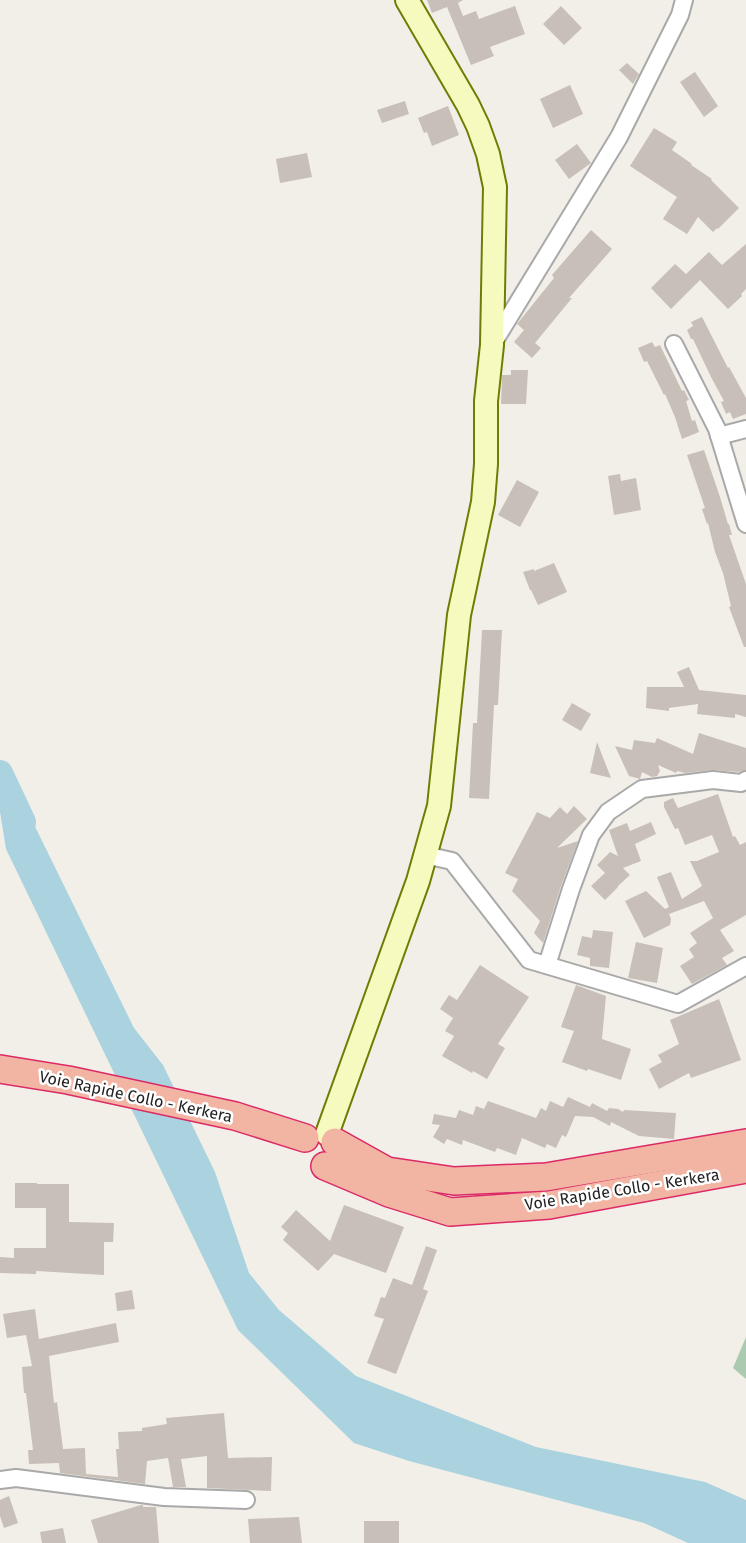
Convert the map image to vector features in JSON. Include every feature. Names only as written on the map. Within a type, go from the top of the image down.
[{"type":"highway","name":"Voie Rapide Collo - Kerkera","points":[[0,1069],[234,1124],[319,1147],[387,1171],[454,1181],[546,1177],[746,1143]]},
{"type":"highway","name":"Voie Rapide Collo - Kerkera","points":[[0,1084],[74,1088]]},
{"type":"highway","name":"Voie Rapide Collo - Kerkera","points":[[319,1147],[388,1194],[450,1212],[549,1204],[746,1169]]},
{"type":"main road","points":[[319,1147],[418,880],[439,806],[459,615],[483,502],[486,464],[486,401],[492,345],[495,187],[488,154],[478,126],[407,0]]},
{"type":"street","points":[[492,345],[618,137],[680,15],[684,0]]},
{"type":"street","points":[[675,344],[717,429],[746,524]]},
{"type":"street","points":[[719,436],[746,429]]},
{"type":"street","points":[[547,965],[591,835],[608,812],[642,789],[713,780],[741,783],[746,780]]},
{"type":"street","points":[[425,855],[452,861],[529,960],[678,1004],[746,966]]},
{"type":"street","points":[[0,1480],[16,1478],[164,1497],[246,1500]]},
{"type":"green space","points":[[746,1337],[746,1379],[733,1368]]},
{"type":"water","points":[[0,789],[20,796],[134,1028],[163,1065],[215,1172],[249,1273],[279,1310],[356,1376],[536,1447],[705,1482],[746,1500],[746,1543],[688,1543],[644,1523],[409,1461],[354,1443],[238,1330],[6,849],[0,812]]},
{"type":"building","points":[[427,0],[463,0],[458,3],[463,16],[476,11],[479,19],[515,6],[525,34],[490,47],[494,56],[471,65],[447,7],[432,13]]},
{"type":"building","points":[[561,6],[582,28],[564,45],[543,24]]},
{"type":"building","points":[[627,63],[639,74],[633,84],[619,70]]},
{"type":"building","points":[[695,72],[718,106],[704,117],[680,82]]},
{"type":"building","points":[[570,85],[583,114],[553,128],[540,99]]},
{"type":"building","points":[[405,101],[409,114],[382,123],[377,110]]},
{"type":"building","points":[[448,106],[459,135],[432,146],[418,118]]},
{"type":"building","points":[[654,128],[677,142],[672,150],[712,179],[739,208],[713,232],[698,217],[687,234],[663,219],[677,197],[630,166]]},
{"type":"building","points":[[577,144],[591,163],[569,179],[555,160]]},
{"type":"building","points":[[307,153],[312,177],[280,183],[276,159]]},
{"type":"building","points":[[591,230],[612,249],[569,298],[572,298],[535,343],[541,348],[532,358],[514,342],[524,330],[517,324],[554,278],[552,275]]},
{"type":"building","points":[[746,244],[746,289],[728,309],[700,280],[671,309],[651,288],[675,264],[686,274],[709,252],[722,265]]},
{"type":"building","points":[[702,317],[746,398],[746,414],[733,419],[730,412],[726,414],[721,402],[724,401],[687,330],[693,326],[691,322]]},
{"type":"building","points":[[652,342],[655,347],[660,345],[682,391],[684,390],[689,400],[686,401],[692,421],[695,420],[699,432],[682,439],[665,394],[647,361],[644,362],[638,348]]},
{"type":"building","points":[[511,370],[528,370],[526,404],[501,404],[502,375],[511,375]]},
{"type":"building","points":[[704,450],[746,584],[746,647],[744,647],[729,607],[731,606],[723,573],[687,455]]},
{"type":"building","points":[[620,474],[621,481],[636,478],[641,510],[614,515],[608,476]]},
{"type":"building","points":[[517,480],[539,492],[520,527],[498,515]]},
{"type":"building","points":[[554,563],[567,592],[538,605],[523,572],[534,569],[534,571]]},
{"type":"building","points":[[482,630],[502,630],[498,705],[494,705],[489,799],[469,798],[473,723],[477,723]]},
{"type":"building","points":[[689,667],[699,690],[746,695],[746,717],[735,714],[735,718],[697,714],[698,704],[669,708],[669,711],[646,708],[647,687],[684,687],[677,672]]},
{"type":"building","points":[[572,703],[591,714],[581,731],[562,720]]},
{"type":"building","points":[[699,733],[746,748],[746,770],[685,773],[677,771],[676,773],[658,765],[660,771],[657,776],[652,777],[642,772],[640,779],[629,776],[615,746],[632,750],[634,740],[655,743],[657,738],[693,754]]},
{"type":"building","points":[[597,742],[611,778],[590,773]]},
{"type":"building","points":[[718,794],[733,837],[735,836],[740,845],[746,842],[746,915],[720,930],[734,951],[722,958],[727,965],[692,984],[680,966],[694,957],[689,949],[697,943],[690,933],[713,918],[704,901],[669,914],[670,925],[644,938],[625,901],[646,891],[665,909],[669,907],[657,877],[671,872],[682,899],[702,886],[690,861],[697,861],[719,852],[712,835],[685,845],[678,828],[675,829],[664,807],[664,802],[673,798],[678,808]]},
{"type":"building","points":[[574,806],[587,819],[557,848],[578,841],[543,943],[534,933],[540,921],[512,891],[518,879],[505,873],[537,812],[550,818],[560,807],[567,814]]},
{"type":"building","points":[[651,822],[656,834],[635,844],[641,861],[623,868],[630,875],[605,900],[591,886],[605,873],[597,865],[610,852],[618,856],[609,830],[627,823],[630,831]]},
{"type":"building","points":[[593,930],[613,932],[609,968],[590,966],[590,958],[577,955],[582,936],[592,938]]},
{"type":"building","points":[[636,942],[663,948],[657,983],[628,978]]},
{"type":"building","points":[[480,965],[529,997],[498,1044],[505,1048],[487,1079],[442,1056],[454,1036],[445,1031],[453,1018],[440,1009],[449,995],[457,1000]]},
{"type":"building","points":[[576,985],[606,996],[602,1039],[631,1049],[621,1080],[562,1062],[574,1031],[561,1027]]},
{"type":"building","points":[[719,999],[741,1060],[691,1078],[689,1073],[659,1089],[649,1069],[662,1062],[658,1055],[679,1044],[670,1020]]},
{"type":"building","points":[[568,1097],[590,1107],[592,1103],[607,1111],[609,1108],[623,1112],[624,1110],[676,1113],[674,1139],[639,1136],[611,1122],[610,1126],[593,1117],[575,1116],[566,1137],[562,1135],[556,1148],[547,1144],[545,1148],[522,1138],[516,1155],[497,1148],[495,1152],[463,1140],[462,1145],[447,1139],[444,1144],[433,1137],[440,1125],[432,1124],[434,1114],[456,1118],[459,1110],[473,1115],[476,1106],[484,1109],[488,1101],[536,1118],[541,1108],[546,1111],[550,1101],[563,1107]]},
{"type":"building","points":[[15,1183],[69,1184],[69,1222],[114,1223],[113,1242],[104,1242],[104,1275],[36,1271],[36,1274],[0,1273],[0,1257],[14,1258],[14,1248],[46,1248],[46,1208],[15,1208]]},
{"type":"building","points":[[344,1205],[404,1227],[386,1273],[334,1254],[318,1271],[283,1240],[288,1233],[281,1227],[296,1210],[330,1241]]},
{"type":"building","points":[[426,1246],[437,1250],[423,1289],[428,1291],[396,1374],[367,1363],[384,1319],[374,1316],[381,1297],[385,1298],[393,1278],[412,1285]]},
{"type":"building","points":[[132,1290],[135,1309],[117,1311],[115,1293]]},
{"type":"building","points":[[35,1309],[39,1339],[116,1323],[119,1342],[49,1356],[54,1403],[57,1402],[63,1449],[85,1448],[86,1474],[118,1477],[116,1449],[119,1449],[118,1432],[142,1431],[142,1428],[167,1424],[166,1418],[224,1413],[228,1458],[272,1457],[271,1491],[207,1488],[207,1456],[181,1459],[186,1487],[173,1487],[168,1458],[147,1461],[145,1484],[60,1473],[59,1463],[29,1464],[28,1450],[33,1450],[22,1367],[32,1366],[26,1335],[7,1338],[3,1314]]},
{"type":"building","points":[[9,1496],[18,1523],[4,1528],[0,1516],[0,1500]]},
{"type":"building","points":[[141,1505],[156,1507],[159,1543],[98,1543],[91,1520]]},
{"type":"building","points":[[299,1517],[302,1543],[250,1543],[248,1519]]},
{"type":"building","points":[[364,1521],[399,1521],[399,1543],[364,1543]]},
{"type":"building","points":[[63,1528],[66,1543],[42,1543],[40,1532]]},
{"type":"waterway","points":[[0,773],[23,822]]}]
